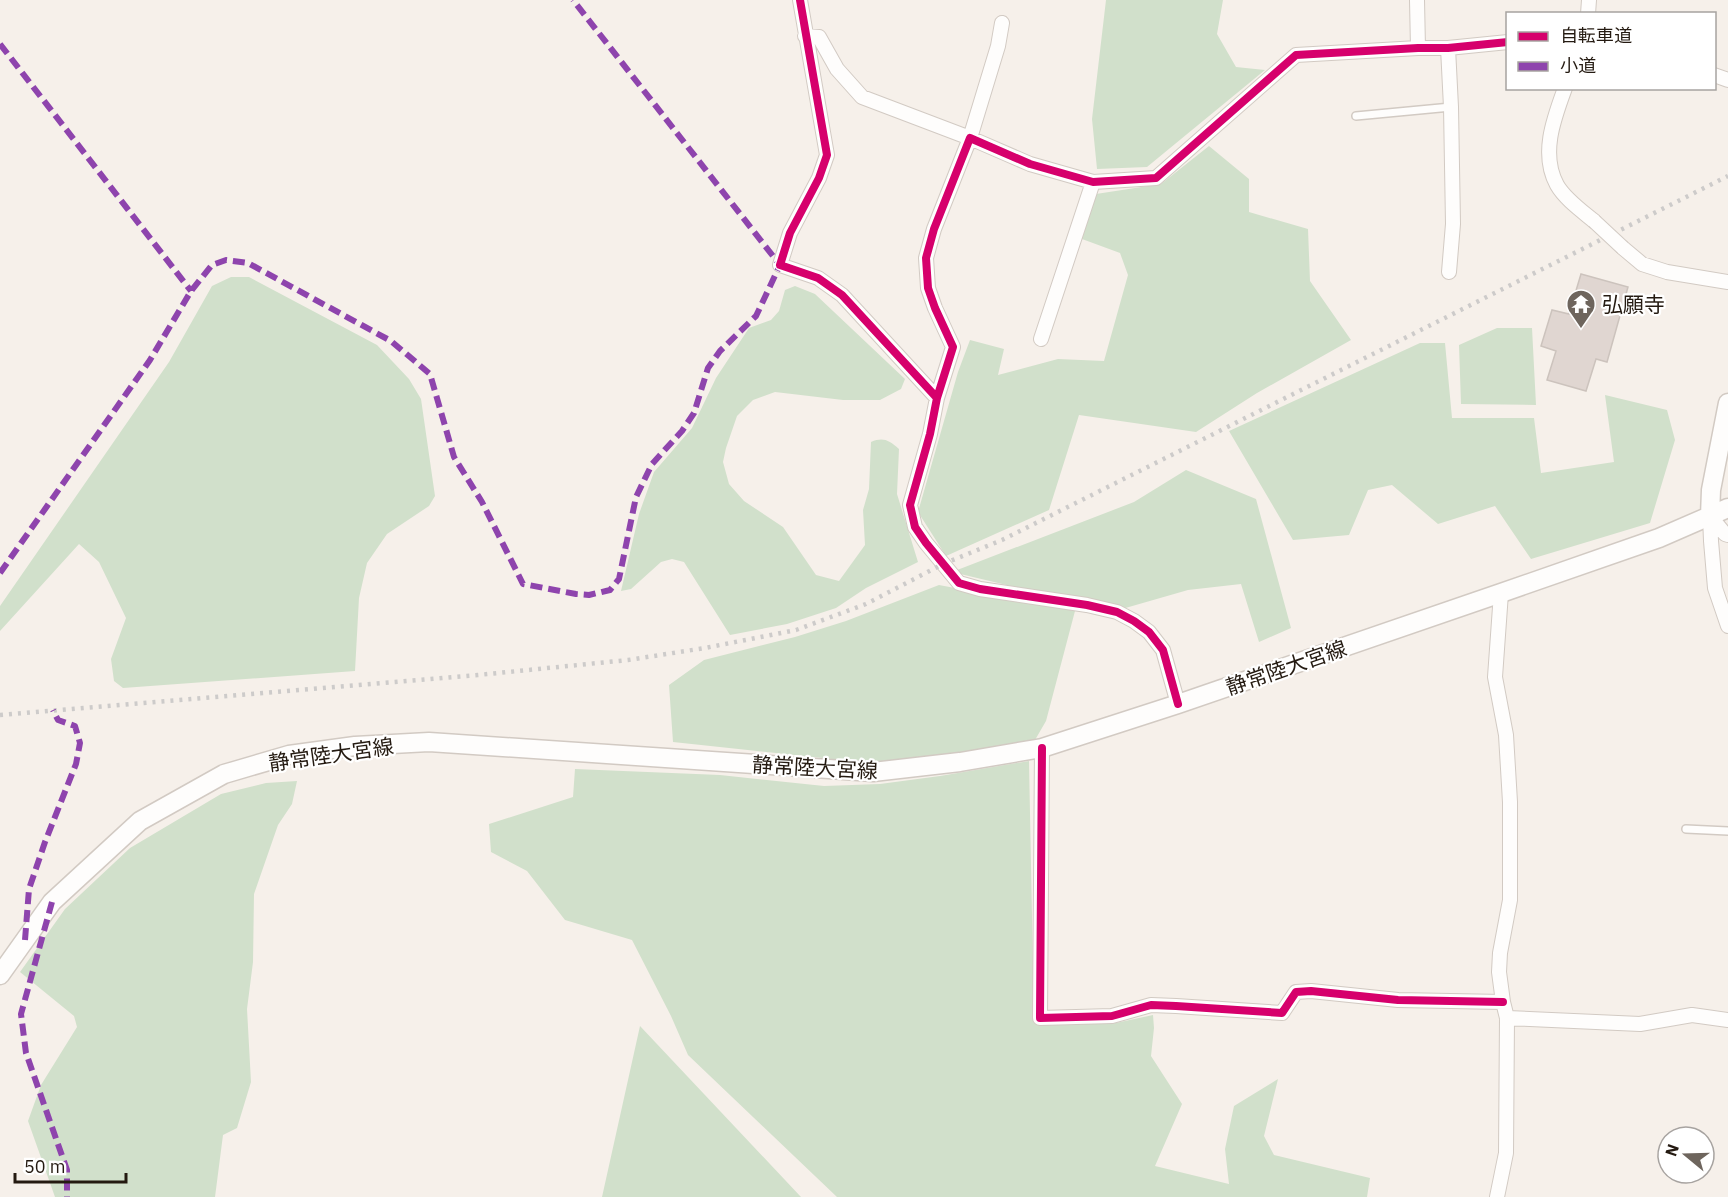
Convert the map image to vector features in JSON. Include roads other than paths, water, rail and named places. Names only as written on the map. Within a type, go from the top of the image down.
[{"type":"main road","points":[[1710,516],[1711,490],[1728,403]]},
{"type":"main road","name":"静常陸大宮線","points":[[0,975],[52,902],[140,821],[224,774],[289,755],[355,746],[429,742],[873,772],[960,762],[1042,748],[1178,704],[1659,538],[1728,508]]},
{"type":"street","points":[[800,0],[827,156],[819,178],[790,233],[780,265],[818,278],[842,295],[937,398]]},
{"type":"street","points":[[1418,0],[1418,48]]},
{"type":"street","points":[[1002,23],[998,46],[970,138],[934,229],[926,258],[928,288],[953,347],[937,398],[930,434],[910,505],[915,527],[959,583],[1087,605],[1117,612],[1134,621],[1149,632],[1163,650],[1178,704]]},
{"type":"street","points":[[805,36],[819,37],[837,69],[862,97],[970,138],[1030,164],[1093,182],[1156,178],[1296,55],[1448,48],[1506,42]]},
{"type":"street","points":[[1448,48],[1453,224],[1449,272]]},
{"type":"street","points":[[1564,90],[1554,116],[1549,155],[1557,186],[1642,264],[1666,272],[1728,282]]},
{"type":"street","points":[[1041,339],[1093,182]]},
{"type":"street","points":[[1710,516],[1728,536]]},
{"type":"street","points":[[1710,516],[1715,588],[1728,626]]},
{"type":"street","points":[[1497,1197],[1506,1153],[1507,1018],[1503,1002],[1500,953],[1510,900],[1510,802],[1506,735],[1495,678],[1501,593]]},
{"type":"street","points":[[1042,748],[1040,1017],[1113,1016],[1151,1005],[1282,1013],[1296,992],[1311,991],[1398,1000],[1503,1002]]},
{"type":"street","points":[[1507,1018],[1640,1024],[1692,1015],[1728,1020]]},
{"type":"lane","points":[[1356,116],[1451,107]]},
{"type":"lane","points":[[1686,829],[1728,831]]},
{"type":"railway","points":[[0,715],[478,675],[628,660],[796,630],[866,604],[943,564],[1002,540],[1728,176]]},
{"type":"place","name":"弘願寺","points":[[1581,330]]}]
